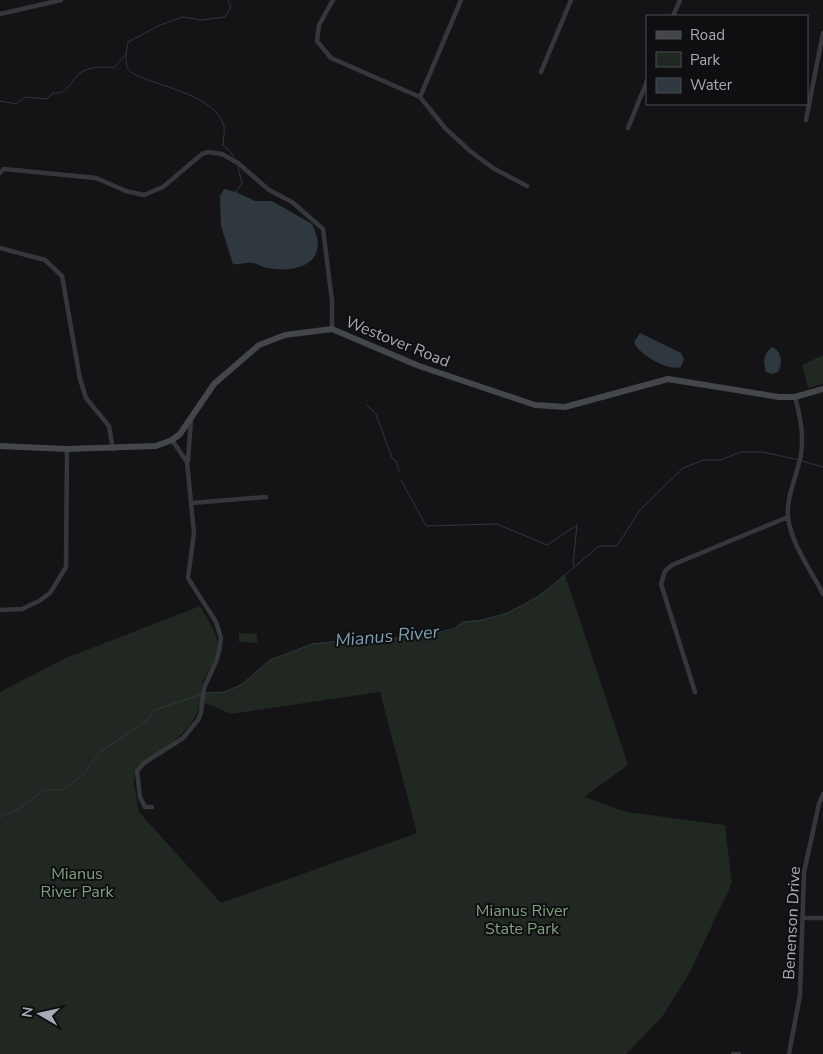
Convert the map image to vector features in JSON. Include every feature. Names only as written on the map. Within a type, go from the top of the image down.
[{"type":"street","points":[[0,14],[61,0]]},
{"type":"street","points":[[333,0],[319,25],[317,42],[331,58],[420,97],[445,128],[470,151],[493,168],[527,186]]},
{"type":"street","points":[[420,97],[461,0]]},
{"type":"street","points":[[541,72],[571,0]]},
{"type":"street","points":[[673,15],[680,0]]},
{"type":"street","points":[[806,120],[823,33]]},
{"type":"street","points":[[628,128],[646,83]]},
{"type":"street","points":[[0,173],[4,169],[96,178],[126,191],[144,195],[163,187],[202,154],[208,152],[230,158],[269,190],[292,202],[323,229],[332,301],[332,329]]},
{"type":"street","points":[[0,248],[44,260],[62,276],[80,379],[86,398],[109,426],[113,449]]},
{"type":"street","name":"Westover Road","points":[[172,440],[191,420],[214,384],[259,345],[285,335],[332,329],[418,366],[535,405],[565,406],[668,379],[779,397],[795,397],[823,389]]},
{"type":"street","points":[[795,397],[802,430],[801,453],[788,505],[788,518],[793,535],[823,594]]},
{"type":"street","points":[[152,807],[145,807],[141,801],[137,771],[144,763],[170,748],[189,732],[201,713],[204,688],[217,659],[221,638],[216,622],[188,578],[194,533],[187,462],[191,420]]},
{"type":"street","points":[[0,446],[113,449],[156,446],[172,440],[187,462]]},
{"type":"street","points":[[0,610],[22,609],[39,601],[50,592],[66,567],[67,449]]},
{"type":"street","points":[[192,503],[266,497]]},
{"type":"street","points":[[695,692],[661,584],[665,571],[672,566],[788,518]]},
{"type":"street","name":"Benenson Drive","points":[[789,1054],[800,995],[804,872],[819,804],[823,794]]},
{"type":"street","points":[[803,918],[823,918]]},
{"type":"street","points":[[733,1054],[739,1054]]},
{"type":"green space","points":[[823,355],[823,384],[808,388],[802,365]]},
{"type":"green space","name":"Mianus River State Park","points":[[565,575],[628,765],[584,797],[626,812],[725,825],[732,883],[689,974],[662,1017],[626,1054],[0,1054],[0,692],[66,658],[200,606],[214,630],[218,645],[215,659],[204,679],[201,693],[224,692],[241,685],[270,660],[312,644],[387,636],[420,636],[441,633],[454,629],[463,622],[501,615],[530,601]],"holes":[[[380,692],[417,833],[221,903],[139,812],[134,784],[135,770],[183,733],[191,724],[201,701],[231,714]]]},
{"type":"green space","points":[[239,633],[257,634],[257,643],[239,642]]},
{"type":"water","points":[[224,189],[236,192],[255,201],[272,201],[312,224],[317,237],[318,247],[315,256],[309,262],[291,269],[267,268],[253,263],[233,264],[221,226],[220,196]]},
{"type":"water","points":[[640,333],[681,353],[684,359],[681,367],[669,367],[647,356],[634,342]]},
{"type":"water","points":[[773,347],[780,355],[781,365],[778,372],[772,374],[766,372],[764,361],[767,352]]},
{"type":"waterway","points":[[228,0],[231,6],[225,17],[201,20],[183,17],[160,25],[128,42],[126,59],[128,69],[133,74],[188,94],[211,107],[219,116],[224,126],[223,145],[233,156]]},
{"type":"waterway","points":[[0,101],[16,104],[25,97],[47,99],[53,93],[65,90],[83,71],[106,67],[114,68],[126,54]]},
{"type":"waterway","points":[[236,192],[242,183],[238,167]]},
{"type":"waterway","points":[[367,405],[376,414],[392,458],[395,460],[399,471]]},
{"type":"waterway","name":"Mianus River","points":[[206,693],[224,692],[241,685],[270,660],[312,644],[387,636],[394,639],[408,635],[418,637],[453,629],[463,622],[478,621],[505,614],[540,596],[599,546],[617,546],[640,510],[683,468],[704,460],[720,460],[741,452],[763,452],[799,460]]},
{"type":"waterway","name":"Mianus River","points":[[802,461],[823,467]]},
{"type":"waterway","points":[[401,480],[426,526],[497,524],[547,545],[577,525],[573,566]]},
{"type":"waterway","name":"Mianus River","points":[[0,817],[20,808],[44,790],[62,790],[68,786],[84,774],[100,752],[147,720],[155,710],[202,694]]},
{"type":"park label","name":"Mianus River Park","points":[[77,882]]}]
